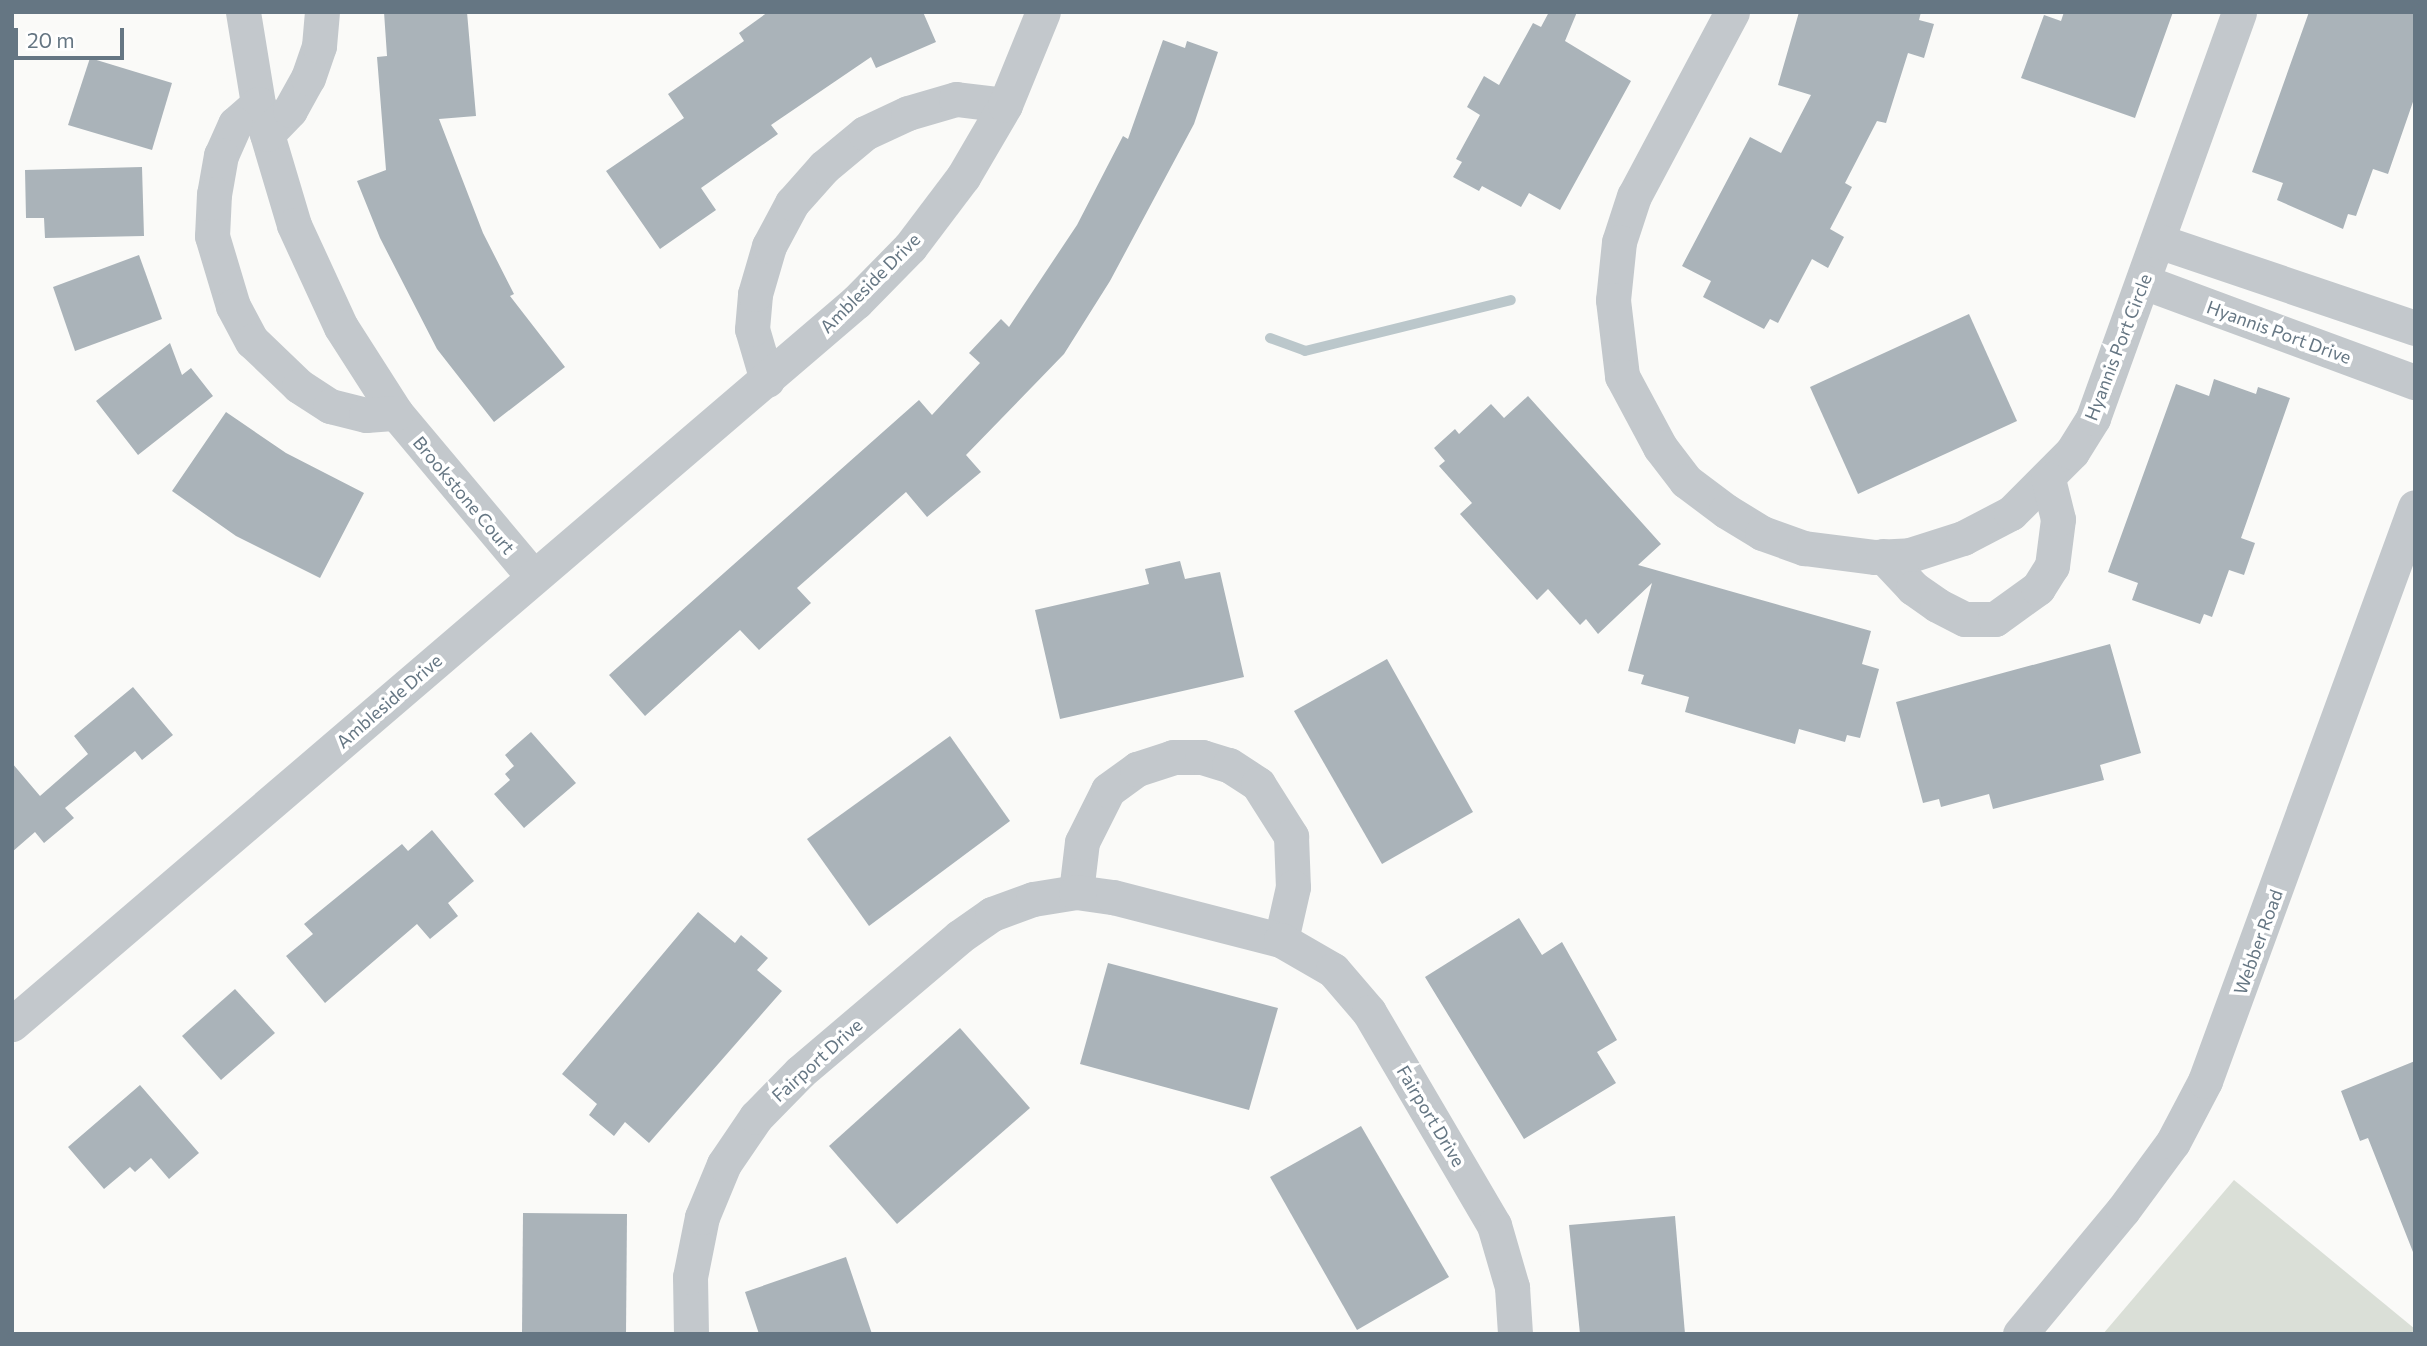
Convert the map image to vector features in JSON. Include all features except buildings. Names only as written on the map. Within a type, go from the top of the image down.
[{"type":"street","name":"Brookstone Court","points":[[243,12],[262,119],[312,270],[341,327],[396,413],[533,576]]},
{"type":"street","points":[[322,12],[319,46],[307,78],[290,110],[235,124],[221,155],[214,194],[212,236],[233,306],[252,341],[299,386],[330,406],[366,415],[396,413]]},
{"type":"street","name":"Ambleside Drive","points":[[12,1024],[533,576],[767,380],[910,247],[963,177],[1005,105],[1043,12]]},
{"type":"street","name":"Hyannis Port Circle","points":[[1732,12],[1634,196],[1619,242],[1612,300],[1622,376],[1660,447],[1686,481],[1726,511],[1762,533],[1804,548],[1836,555],[1883,556],[1910,555],[1963,538],[2011,513],[2048,479],[2094,418],[2239,12]]},
{"type":"street","points":[[767,380],[752,329],[755,294],[769,246],[792,203],[824,167],[865,133],[908,113],[956,100],[1005,105]]},
{"type":"street","points":[[2158,242],[2415,328]]},
{"type":"street","name":"Hyannis Port Drive","points":[[2144,282],[2415,382]]},
{"type":"street","points":[[1883,556],[1913,588],[1937,605],[1965,619],[1995,619],[2038,588],[2052,566],[2058,519],[2048,479]]},
{"type":"street","name":"Webber Road","points":[[2020,1334],[2152,1171],[2173,1142],[2205,1081],[2415,507]]},
{"type":"street","points":[[1076,892],[1082,842],[1108,790],[1137,769],[1173,757],[1202,757],[1229,765],[1258,784],[1291,836],[1293,887],[1280,940]]},
{"type":"street","name":"Fairport Drive","points":[[691,1334],[690,1277],[702,1217],[724,1164],[755,1117],[800,1072],[960,937],[992,914],[1033,899],[1076,892],[1113,897],[1280,940],[1333,970],[1376,1023],[1494,1225],[1512,1287],[1515,1334]]},
{"type":"shaded area","points":[[2234,1180],[2415,1329],[2415,1334],[2103,1334]]},
{"type":"waterway","points":[[1270,338],[1305,351],[1511,300]]}]
